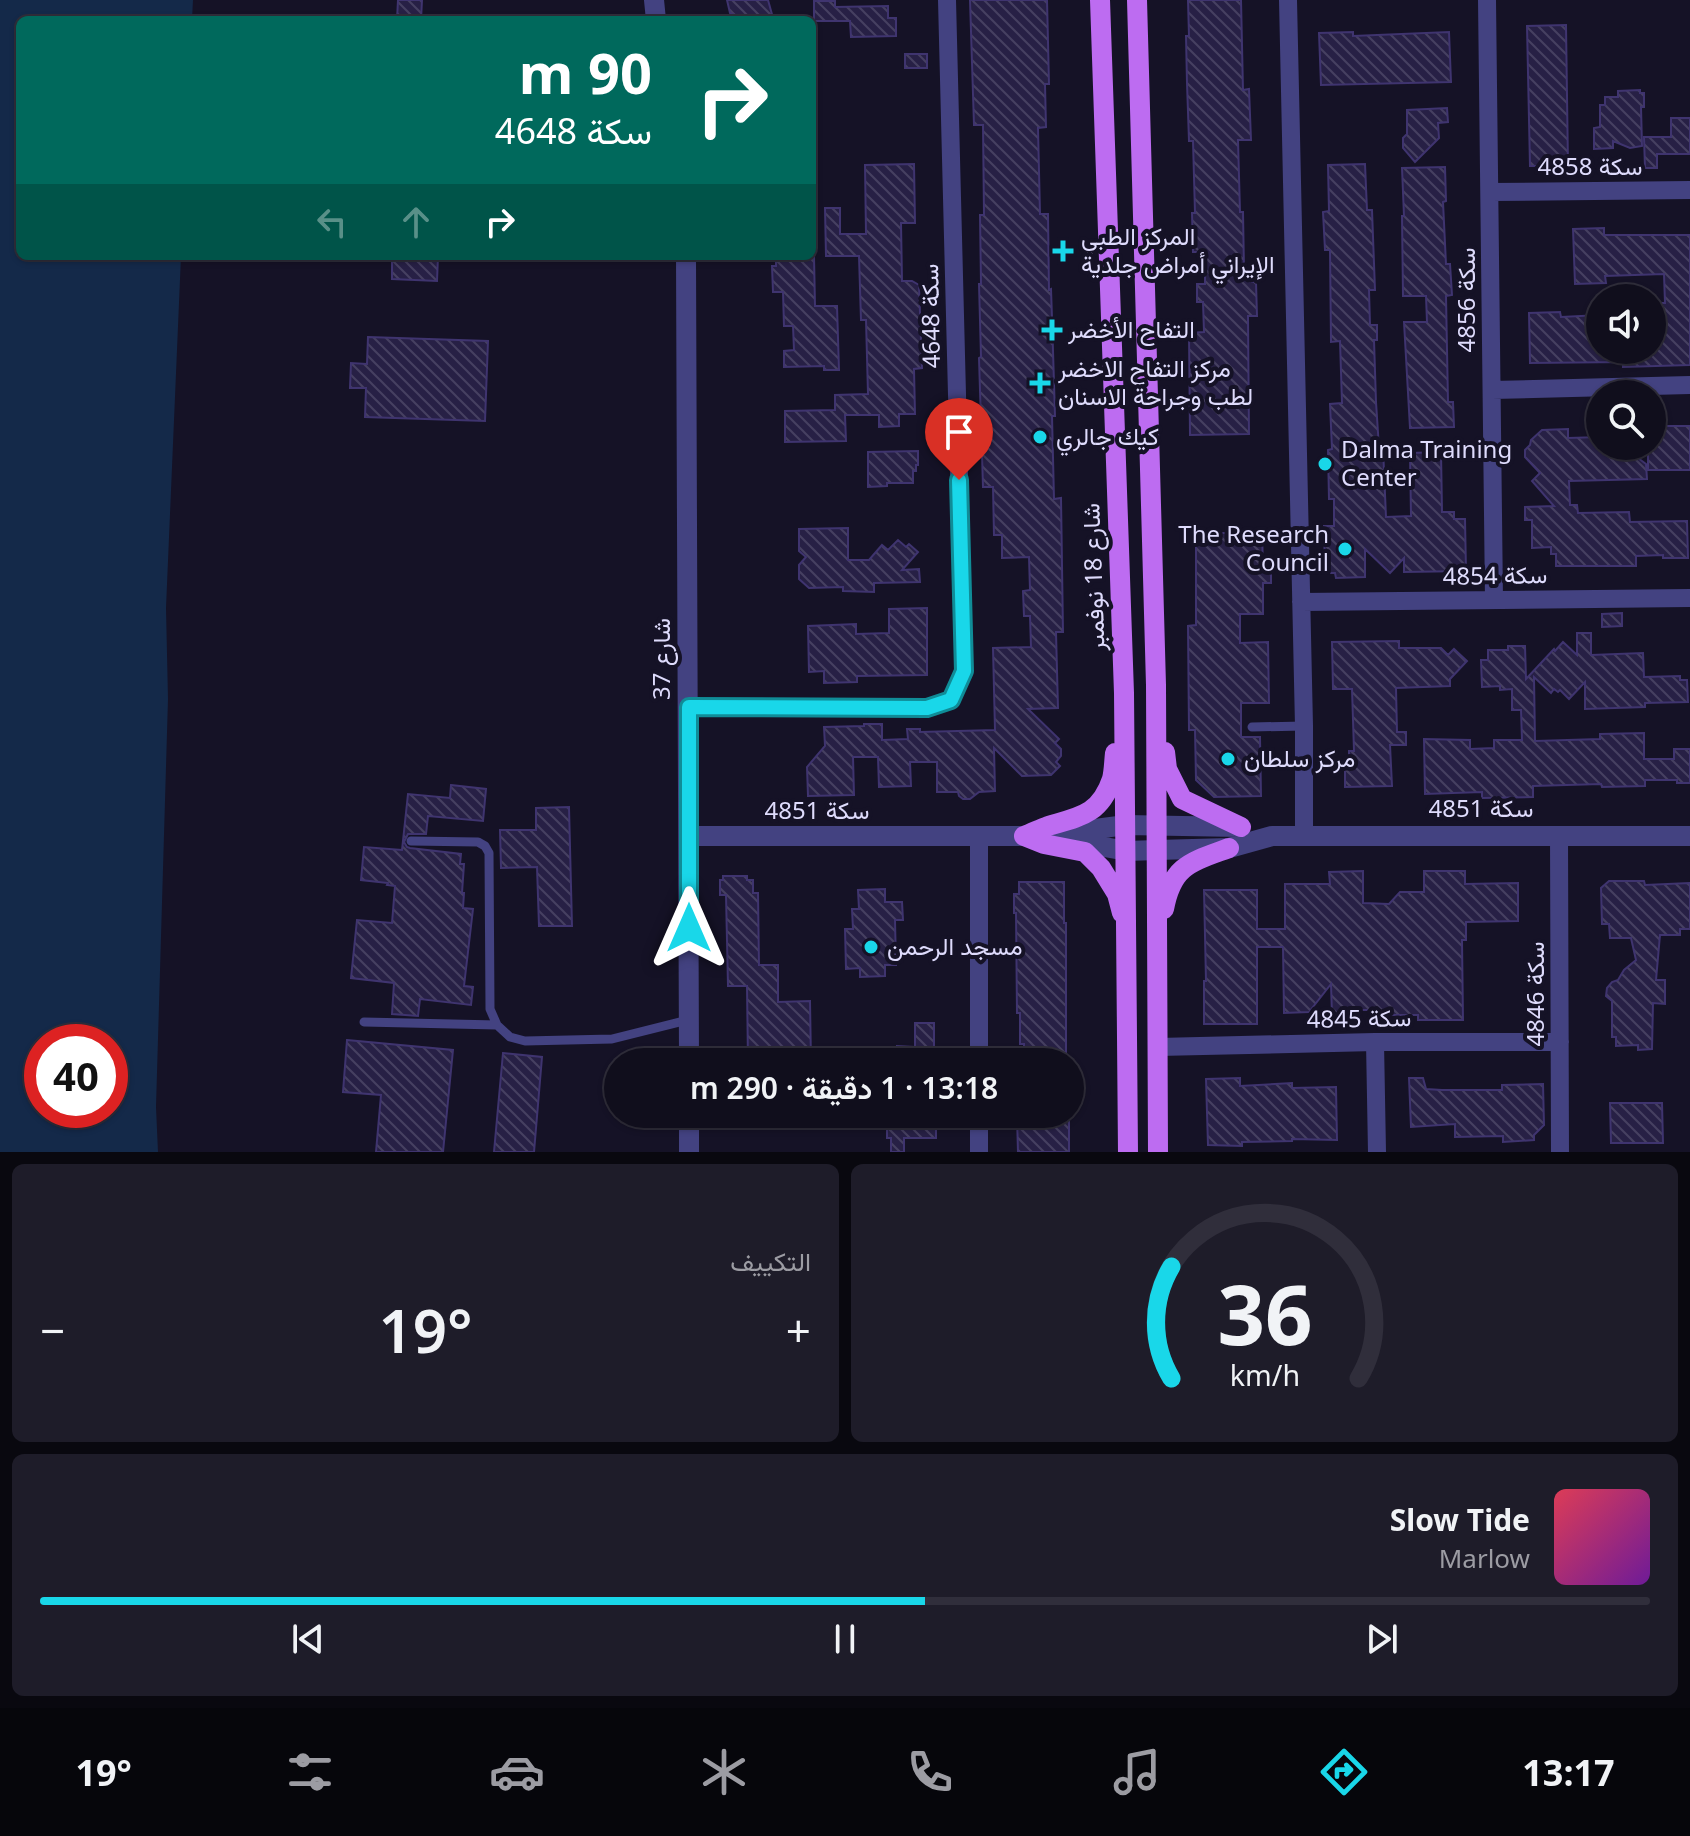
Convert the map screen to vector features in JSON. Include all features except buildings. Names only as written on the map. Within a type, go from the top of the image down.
[{"type":"main road","name":"شارع 18 نوفمبر","points":[[1100,0],[1124,693],[1128,1152]]},
{"type":"main road","points":[[1137,0],[1156,685],[1158,1152]]},
{"type":"main road","points":[[1156,685],[1167,769],[1182,799],[1241,827]]},
{"type":"main road","points":[[1124,693],[1112,778],[1099,802],[1083,817],[1047,827],[1033,836],[1044,844],[1085,852],[1101,868],[1117,894],[1127,936]]},
{"type":"main road","points":[[1158,973],[1164,906],[1177,875],[1184,865],[1229,848]]},
{"type":"street","name":"سكة 4648","points":[[689,707],[927,708],[951,700],[964,671],[947,0]]},
{"type":"street","points":[[1288,0],[1304,836]]},
{"type":"street","name":"سكة 4856","points":[[1487,0],[1494,600]]},
{"type":"street","name":"سكة 4858","points":[[1490,192],[1690,190]]},
{"type":"street","name":"شارع 37","points":[[686,260],[689,1048]]},
{"type":"street","points":[[1492,390],[1690,385]]},
{"type":"street","name":"سكة 4854","points":[[1301,602],[1690,598]]},
{"type":"street","name":"سكة 4851","points":[[689,836],[1033,836],[1126,825],[1157,825],[1241,827],[1272,836]]},
{"type":"street","name":"سكة 4846","points":[[1559,835],[1560,1152]]},
{"type":"street","name":"سكة 4851","points":[[1033,836],[1127,851],[1229,848],[1272,836],[1690,836]]},
{"type":"street","points":[[979,837],[979,1048]]},
{"type":"street","points":[[1375,1042],[1377,1152]]},
{"type":"street","name":"سكة 4845","points":[[1158,1047],[1560,1042]]},
{"type":"street","points":[[689,1128],[689,1152]]},
{"type":"street","points":[[979,1128],[979,1152]]},
{"type":"lane","points":[[1252,727],[1304,726]]},
{"type":"lane","points":[[411,841],[478,842],[489,853],[490,1009],[497,1025],[510,1037],[525,1041],[612,1039],[688,1020]]},
{"type":"lane","points":[[364,1022],[497,1025]]},
{"type":"water","points":[[0,0],[193,0],[192,16],[16,16],[16,260],[181,260],[166,608],[168,699],[156,1107],[158,1152],[0,1152]]},
{"type":"place","name":"المركز الطبي الإيراني أمراض جلدية","points":[[1063,251]]},
{"type":"place","name":"التفاح الأخضر","points":[[1052,330]]},
{"type":"place","name":"مركز التفاح الاخضر لطب وجراحة الاسنان","points":[[1040,383]]},
{"type":"place","name":"كيك جالري","points":[[1040,437]]},
{"type":"place","name":"Dalma Training Center","points":[[1325,464]]},
{"type":"place","name":"The Research Council","points":[[1345,549]]},
{"type":"place","name":"مركز سلطان","points":[[1228,759]]},
{"type":"place","name":"مسجد الرحمن","points":[[871,947]]},
{"type":"route","points":[[689,928],[689,707],[927,708],[951,700],[964,671],[959,480]]}]
